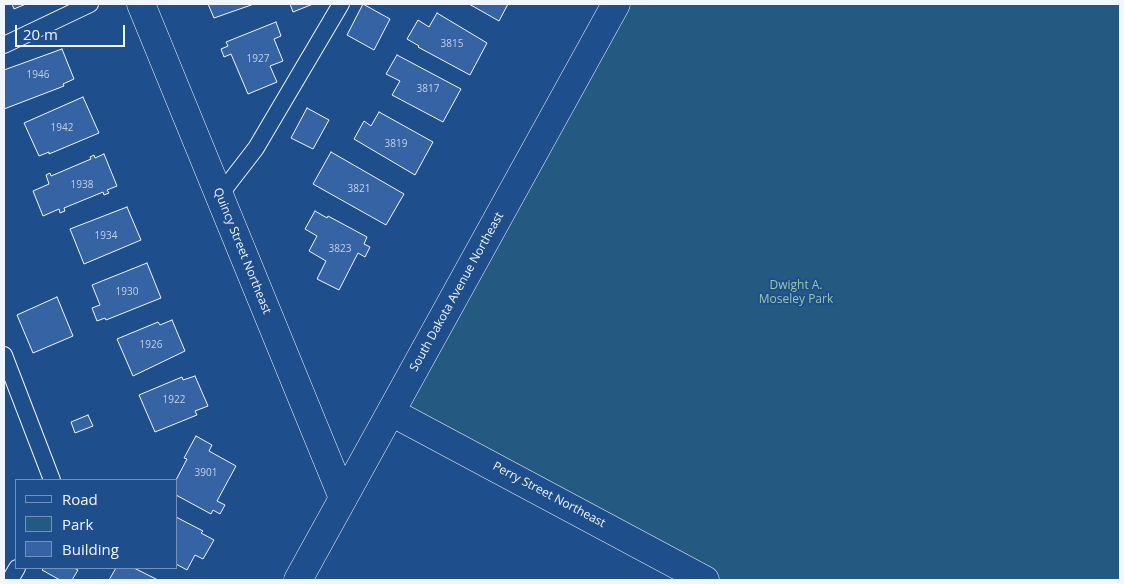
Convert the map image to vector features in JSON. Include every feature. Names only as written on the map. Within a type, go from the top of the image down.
[{"type":"street","name":"Quincy Street Northeast","points":[[140,4],[343,498]]},
{"type":"street","name":"South Dakota Avenue Northeast","points":[[298,580],[616,4]]},
{"type":"street","name":"Perry Street Northeast","points":[[391,412],[705,580]]},
{"type":"lane","points":[[4,45],[90,4]]},
{"type":"lane","points":[[219,196],[256,148],[341,4]]},
{"type":"lane","points":[[4,355],[52,479]]},
{"type":"lane","points":[[10,580],[16,569]]},
{"type":"green space","name":"Dwight A. Moseley Park","points":[[613,4],[1120,4],[1120,580],[702,580],[391,412]]},
{"type":"building","points":[[12,4],[26,4],[14,9]]},
{"type":"building","points":[[208,4],[254,4],[214,18]]},
{"type":"building","points":[[290,4],[313,4],[293,12]]},
{"type":"building","points":[[363,4],[390,19],[374,50],[347,35]]},
{"type":"building","points":[[469,4],[508,4],[499,21]]},
{"type":"building","points":[[437,13],[487,43],[470,75],[407,39],[418,20],[429,27]]},
{"type":"building","points":[[276,22],[281,36],[274,39],[283,61],[270,66],[277,82],[248,94],[231,54],[224,57],[221,49],[228,46],[226,42]]},
{"type":"building","points":[[62,49],[74,79],[63,84],[64,86],[4,109],[4,70]]},
{"type":"building","points":[[397,55],[461,89],[443,122],[392,95],[400,81],[386,74]]},
{"type":"building","points":[[83,97],[99,133],[49,154],[49,152],[39,156],[24,123]]},
{"type":"building","points":[[307,108],[329,120],[313,149],[291,138]]},
{"type":"building","points":[[379,112],[433,142],[415,175],[354,139],[364,121],[371,126]]},
{"type":"building","points":[[331,152],[404,194],[386,225],[313,184]]},
{"type":"building","points":[[104,154],[117,186],[107,190],[109,193],[104,195],[103,192],[64,208],[65,211],[60,213],[59,209],[43,216],[33,191],[49,184],[46,175],[50,173],[51,176],[91,159],[90,157],[94,155],[95,158]]},
{"type":"building","points":[[127,207],[141,240],[84,264],[70,229]]},
{"type":"building","points":[[315,211],[367,237],[364,244],[370,247],[365,257],[358,253],[339,290],[317,279],[326,261],[309,251],[317,236],[305,229]]},
{"type":"building","points":[[147,263],[161,298],[106,320],[105,318],[97,321],[92,308],[100,305],[92,285]]},
{"type":"building","points":[[57,297],[73,336],[33,353],[17,315]]},
{"type":"building","points":[[172,320],[185,351],[133,376],[117,339],[158,322],[160,325]]},
{"type":"building","points":[[195,376],[208,406],[195,411],[197,415],[155,432],[139,395],[182,377],[183,380]]},
{"type":"building","points":[[88,415],[93,426],[75,433],[71,422]]},
{"type":"building","points":[[196,436],[212,445],[209,451],[236,466],[217,501],[225,505],[220,514],[213,510],[211,514],[178,496],[177,479],[187,459],[184,458]]},
{"type":"building","points":[[178,518],[203,531],[201,533],[214,540],[203,559],[195,555],[187,570],[178,565]]},
{"type":"building","points":[[115,569],[136,569],[158,580],[109,580]]},
{"type":"building","points":[[42,570],[78,570],[72,580],[60,580]]}]
